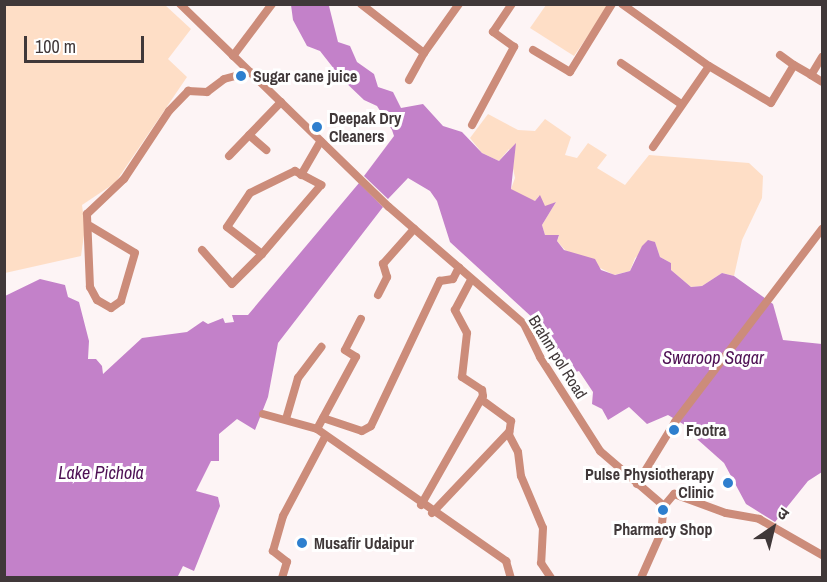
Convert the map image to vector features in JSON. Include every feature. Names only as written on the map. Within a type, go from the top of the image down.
[{"type":"street","points":[[233,56],[272,4]]},
{"type":"street","points":[[361,4],[424,53]]},
{"type":"street","points":[[472,125],[514,47],[493,32],[512,4]]},
{"type":"street","points":[[533,50],[570,72],[612,4]]},
{"type":"street","points":[[622,4],[708,66],[771,103],[794,64]]},
{"type":"street","name":"Brahm pol Road","points":[[184,6],[389,207],[524,324],[540,357],[600,451],[664,506]]},
{"type":"street","points":[[409,80],[455,6]]},
{"type":"street","points":[[780,55],[822,82]]},
{"type":"street","points":[[811,75],[822,57]]},
{"type":"street","points":[[621,63],[681,104]]},
{"type":"street","points":[[653,147],[708,66]]},
{"type":"street","points":[[90,226],[135,253],[122,300],[111,308],[97,300],[90,287],[90,226],[87,214],[124,179],[169,111],[188,91],[207,92],[224,79],[250,72]]},
{"type":"street","points":[[229,156],[281,102]]},
{"type":"street","points":[[249,135],[266,150]]},
{"type":"street","points":[[301,174],[321,141]]},
{"type":"street","points":[[202,250],[232,284],[262,254],[321,185],[295,171],[250,193],[227,227],[262,254]]},
{"type":"street","points":[[378,295],[387,277],[383,264],[414,229]]},
{"type":"street","points":[[637,484],[675,422],[822,229]]},
{"type":"street","points":[[323,418],[362,431],[371,426],[440,281],[453,279],[459,267]]},
{"type":"street","points":[[421,505],[482,400],[482,390],[462,377],[467,333],[455,310],[471,280]]},
{"type":"street","points":[[317,429],[356,357],[345,350],[361,319]]},
{"type":"street","points":[[286,419],[298,378],[321,347]]},
{"type":"street","points":[[482,400],[510,418],[509,432],[518,452],[521,476],[543,528],[541,563],[551,578]]},
{"type":"street","points":[[263,414],[278,421],[286,419],[317,429],[432,513],[506,561],[511,578]]},
{"type":"street","points":[[432,513],[509,432]]},
{"type":"street","points":[[282,578],[287,562],[273,551],[283,516],[325,437]]},
{"type":"street","points":[[641,578],[661,533],[664,506],[674,494],[726,513],[759,519],[822,555]]},
{"type":"shaded area","points":[[5,5],[165,5],[191,29],[168,59],[187,77],[115,183],[82,205],[85,228],[81,256],[5,273]]},
{"type":"shaded area","points":[[546,5],[609,5],[574,56],[530,28]]},
{"type":"shaded area","points":[[488,114],[518,130],[535,131],[545,119],[571,137],[565,155],[577,158],[588,143],[607,155],[597,168],[625,185],[649,155],[749,163],[763,176],[762,198],[742,240],[734,276],[722,273],[702,286],[691,287],[671,270],[671,263],[660,257],[655,242],[635,258],[630,271],[614,275],[565,250],[557,241],[559,236],[545,235],[542,225],[556,202],[545,207],[539,196],[535,201],[515,194],[511,189],[515,178],[509,149],[499,161],[482,153],[470,138]]},
{"type":"water","name":"Swaroop Sagar","points":[[291,5],[329,6],[338,42],[350,46],[357,62],[374,74],[378,87],[393,92],[401,108],[423,104],[443,126],[462,132],[482,153],[499,161],[516,143],[511,189],[535,201],[540,195],[545,206],[556,202],[542,225],[545,235],[559,235],[557,241],[564,250],[595,259],[601,270],[615,275],[630,271],[642,246],[648,240],[655,242],[660,257],[671,263],[671,270],[691,287],[702,286],[722,273],[734,276],[773,304],[783,340],[822,344],[822,472],[808,481],[775,522],[746,504],[724,463],[697,439],[693,430],[668,415],[647,424],[629,407],[608,420],[602,409],[592,404],[593,392],[579,371],[563,376],[557,350],[535,320],[450,242],[437,201],[430,191],[408,178],[388,199],[364,176],[394,136],[392,130],[377,106],[364,100],[342,79],[320,51],[307,46],[293,20]]},
{"type":"water","name":"Lake Pichola","points":[[359,183],[383,207],[278,343],[268,397],[255,430],[237,419],[219,434],[219,461],[211,461],[196,491],[218,497],[220,506],[194,571],[183,566],[177,578],[5,578],[5,296],[40,279],[65,285],[68,297],[79,302],[89,341],[88,359],[96,359],[102,366],[103,374],[142,338],[187,332],[203,321],[208,324],[223,318],[225,323],[234,322],[232,315],[248,315]]},
{"type":"place","name":"Sugar cane juice","points":[[241,76]]},
{"type":"place","name":"Deepak Dry Cleaners","points":[[317,127]]},
{"type":"place","name":"Footra","points":[[674,430]]},
{"type":"place","name":"Pulse Physiotherapy Clinic","points":[[728,483]]},
{"type":"place","name":"Pharmacy Shop","points":[[663,510]]},
{"type":"place","name":"Musafir Udaipur","points":[[302,543]]}]
